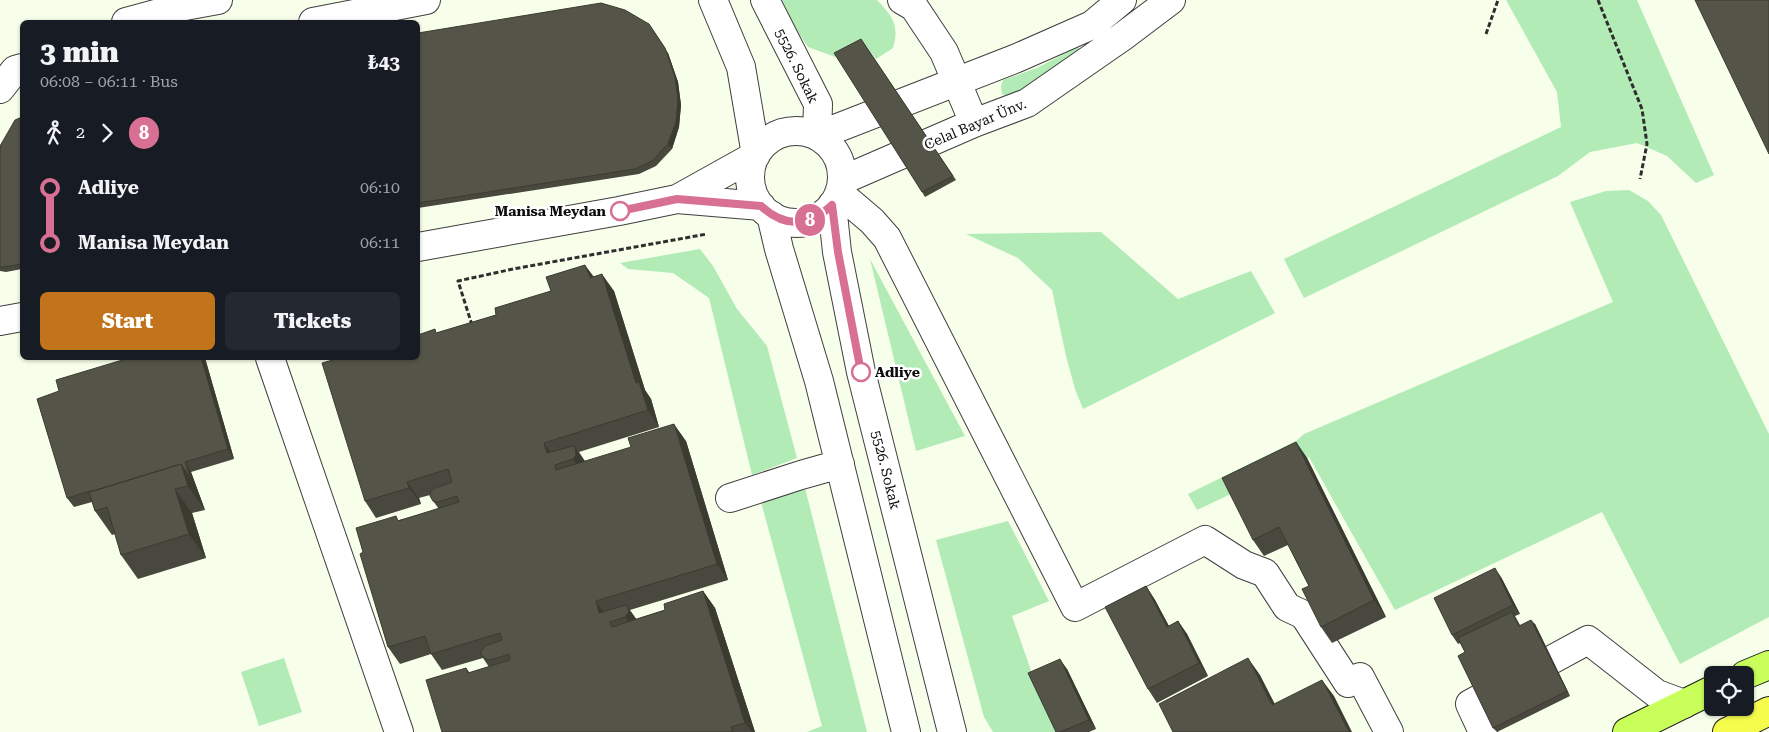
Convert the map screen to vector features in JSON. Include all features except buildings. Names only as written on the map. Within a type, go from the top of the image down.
[{"type":"highway","points":[[1727,732],[1769,711]]},
{"type":"main road","points":[[1627,732],[1704,694]]},
{"type":"street","points":[[133,20],[185,6],[218,0]]},
{"type":"street","points":[[323,20],[426,0]]},
{"type":"street","points":[[713,0],[741,67],[756,154]]},
{"type":"street","name":"5526. Sokak","points":[[765,0],[818,104],[817,136]]},
{"type":"street","points":[[817,136],[1017,58],[1092,25],[1122,0]]},
{"type":"street","name":"Celal Bayar Ünv.","points":[[838,193],[974,123],[1027,103],[1122,37],[1171,0]]},
{"type":"street","points":[[911,2],[944,52],[974,123]]},
{"type":"street","points":[[0,89],[15,70],[20,69]]},
{"type":"street","points":[[0,96],[20,92]]},
{"type":"street","points":[[677,199],[766,210],[783,221],[797,222],[810,220],[822,214],[838,193],[841,167],[836,154],[828,143],[804,131],[790,131],[776,135],[764,144],[756,154],[751,167],[750,181],[754,194],[766,210],[819,381],[906,732]]},
{"type":"street","points":[[420,247],[677,199],[756,154]]},
{"type":"street","points":[[838,193],[872,220],[887,238],[1074,607],[1205,540],[1244,565],[1265,573],[1287,607],[1304,615],[1348,683],[1360,677],[1389,732]]},
{"type":"street","name":"5526. Sokak","points":[[838,193],[838,252],[861,372],[952,732]]},
{"type":"street","points":[[0,321],[20,317]]},
{"type":"street","points":[[271,360],[399,732]]},
{"type":"street","points":[[730,498],[840,464]]},
{"type":"street","points":[[1482,732],[1470,704],[1588,640],[1657,694],[1684,704]]},
{"type":"path","points":[[1486,34],[1498,0]]},
{"type":"path","points":[[1598,0],[1642,109],[1647,144],[1640,178]]},
{"type":"path","points":[[474,332],[458,281],[513,269],[707,234]]},
{"type":"green space","points":[[782,0],[877,0],[887,11],[895,27],[896,33],[893,48],[876,59],[865,44],[838,58],[808,47],[793,25]]},
{"type":"green space","points":[[1506,0],[1637,0],[1714,175],[1696,183],[1667,156],[1637,143],[1590,152],[1558,176],[1304,298],[1284,259],[1561,127],[1557,92]]},
{"type":"green space","points":[[1077,47],[1082,49],[1081,53],[1012,96],[1002,94],[1001,86],[1003,80],[1037,68]]},
{"type":"green space","points":[[1629,190],[1648,201],[1661,215],[1769,434],[1769,617],[1680,664],[1602,512],[1395,610],[1309,457],[1197,510],[1188,494],[1296,441],[1304,434],[1613,302],[1570,202],[1606,191]]},
{"type":"green space","points":[[1101,232],[1178,299],[1251,271],[1275,313],[1083,409],[1075,389],[1066,356],[1052,290],[1018,258],[966,234]]},
{"type":"green space","points":[[700,249],[713,266],[737,309],[767,346],[797,458],[752,475],[709,298],[673,273],[628,269],[620,263]]},
{"type":"green space","points":[[870,259],[965,436],[916,451]]},
{"type":"green space","points":[[805,488],[867,732],[807,732],[822,726],[761,502]]},
{"type":"green space","points":[[1008,521],[1049,601],[1012,616],[1035,682],[1058,732],[993,732],[984,717],[936,540]]},
{"type":"green space","points":[[284,658],[302,712],[259,726],[241,672]]},
{"type":"bus line","name":"8","points":[[620,211],[677,199],[761,206],[771,215],[783,221],[797,222],[810,220],[822,214],[832,205],[838,252],[861,372]]},
{"type":"place","name":"Manisa Meydan","points":[[620,211]]},
{"type":"place","name":"Adliye","points":[[861,372]]}]
